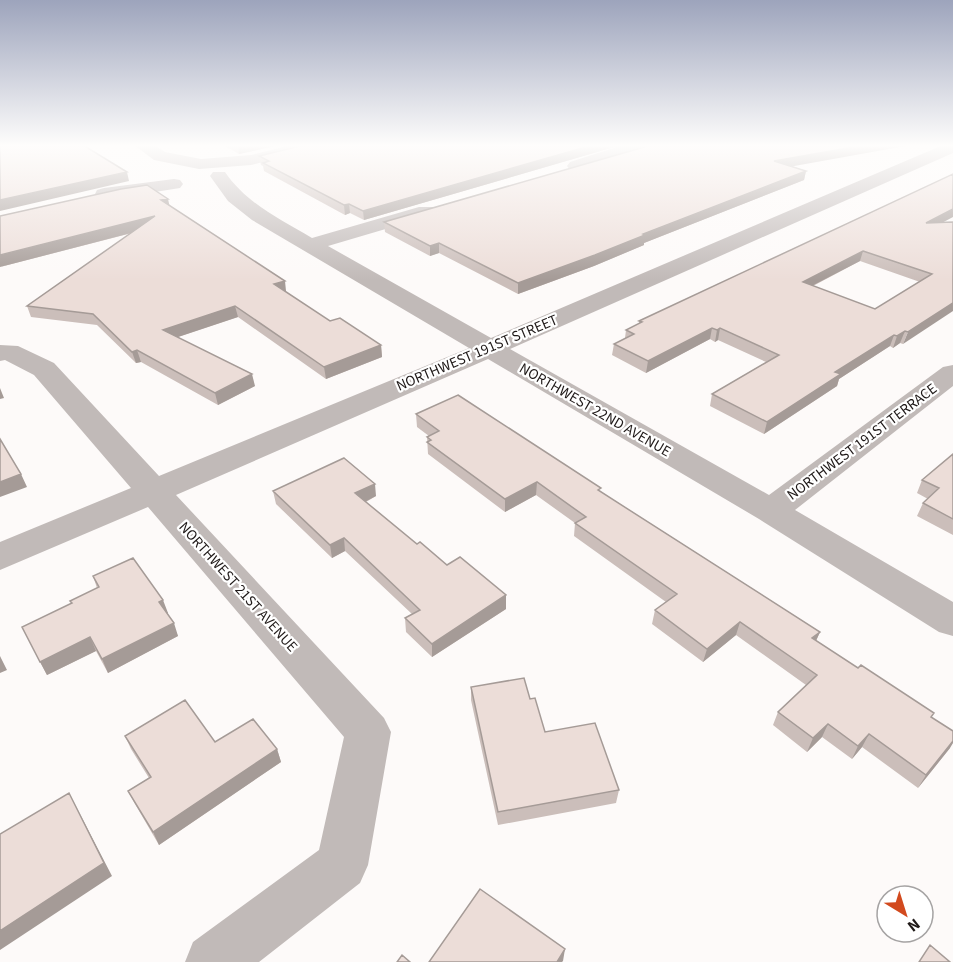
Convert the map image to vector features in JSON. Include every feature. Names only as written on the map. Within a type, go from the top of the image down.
[{"type":"street","points":[[86,199],[124,190]]},
{"type":"street","name":"NORTHWEST 22ND AVENUE","points":[[217,190],[771,511],[953,621]]},
{"type":"street","name":"NORTHWEST 191ST STREET","points":[[0,556],[489,349],[849,190]]},
{"type":"street","points":[[310,245],[442,206]]},
{"type":"street","name":"NORTHWEST 21ST AVENUE","points":[[5,352],[44,369],[368,732],[342,865],[213,962]]},
{"type":"street","name":"NORTHWEST 191ST TERRACE","points":[[771,511],[953,373]]},
{"type":"building","points":[[0,190],[46,190],[0,200]]},
{"type":"building","points":[[117,190],[154,190],[168,199],[161,200],[285,281],[274,284],[330,321],[340,318],[381,345],[324,367],[235,306],[163,330],[252,374],[215,393],[137,350],[132,352],[93,314],[27,306],[155,216],[0,255],[0,216]]},
{"type":"building","points":[[315,190],[437,190],[363,211],[349,204],[344,205]]},
{"type":"building","points":[[495,190],[757,190],[595,255],[518,283],[439,243],[430,246],[384,222]]},
{"type":"building","points":[[919,190],[953,190],[953,209],[926,223],[953,222],[953,303],[908,332],[894,335],[835,372],[841,374],[767,422],[712,394],[779,355],[720,328],[717,330],[712,328],[648,361],[614,344],[634,334],[626,330],[642,322],[639,321]],"holes":[[[863,251],[932,274],[875,309],[803,282]]]},
{"type":"building","points":[[458,395],[601,488],[598,490],[820,632],[812,638],[858,668],[861,665],[934,713],[931,717],[953,731],[953,741],[926,775],[869,734],[858,746],[828,724],[813,738],[778,712],[817,675],[740,622],[707,649],[655,610],[677,594],[575,523],[586,517],[537,482],[505,499],[427,442],[431,440],[427,437],[439,431],[416,414]]},
{"type":"building","points":[[0,439],[21,474],[0,482]]},
{"type":"building","points":[[953,454],[953,519],[923,503],[939,488],[922,480]]},
{"type":"building","points":[[344,458],[375,484],[355,493],[417,544],[420,542],[447,565],[460,557],[506,595],[432,644],[405,618],[420,610],[344,538],[330,545],[273,491]]},
{"type":"building","points":[[133,558],[163,600],[159,602],[174,623],[102,659],[90,637],[40,662],[22,627],[99,587],[93,576]]},
{"type":"building","points":[[524,678],[530,699],[535,698],[545,732],[595,723],[619,790],[498,812],[471,687]]},
{"type":"building","points":[[185,700],[215,742],[253,719],[277,749],[153,832],[128,791],[151,777],[125,736]]},
{"type":"building","points":[[69,793],[104,863],[0,931],[0,834]]},
{"type":"building","points":[[480,889],[565,949],[557,962],[429,962]]},
{"type":"building","points":[[930,945],[950,962],[919,962]]},
{"type":"building","points":[[402,955],[410,962],[397,962]]}]
